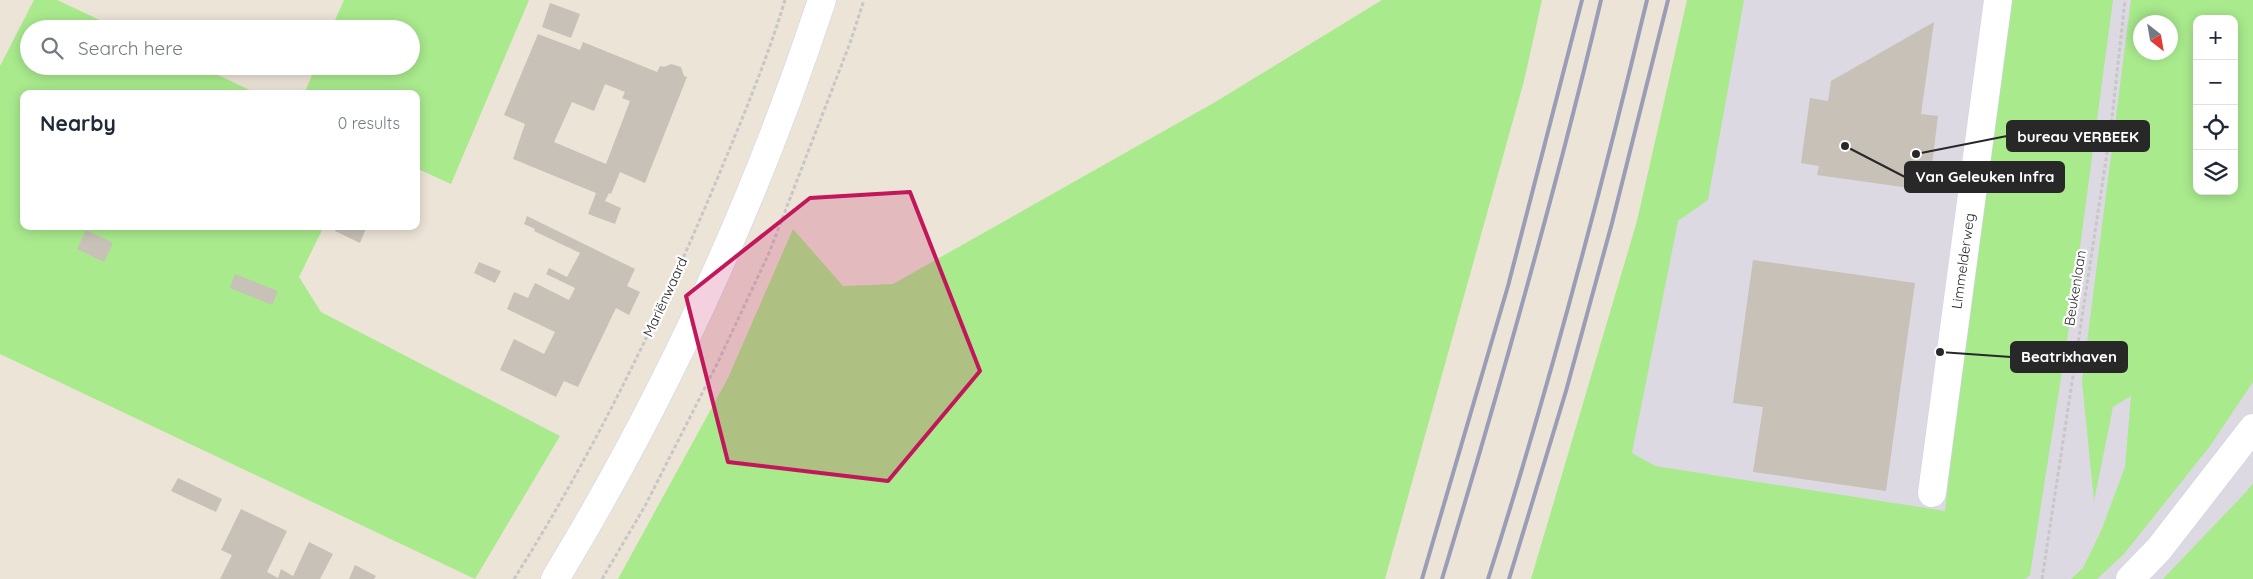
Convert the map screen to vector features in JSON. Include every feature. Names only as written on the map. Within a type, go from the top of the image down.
[{"type":"street","points":[[555,579],[597,510],[662,387],[717,272],[763,164],[822,0]]},
{"type":"street","name":"Limmelderweg","points":[[1932,493],[1998,0]]},
{"type":"street","points":[[2130,579],[2159,549],[2253,428]]},
{"type":"path","name":"Mariënwaard","points":[[514,579],[596,437],[638,354],[690,242],[742,119],[785,0]]},
{"type":"path","name":"Beukenlaan","points":[[2042,579],[2111,127],[2125,0]]},
{"type":"highlighted area","points":[[910,192],[980,371],[888,481],[728,462],[686,296],[810,198]]},
{"type":"shaded area","points":[[1700,0],[2253,0],[2253,579],[1571,579]]},
{"type":"green space","points":[[34,0],[57,0],[100,20],[24,20]]},
{"type":"green space","points":[[344,0],[529,0],[451,184],[420,170],[420,90],[306,90],[312,75],[420,75],[420,20],[335,20]]},
{"type":"green space","points":[[1382,0],[1542,0],[1524,81],[1385,579],[618,579],[728,378],[793,229],[843,286],[893,284],[1217,101]]},
{"type":"green space","points":[[1687,0],[1744,0],[1708,200],[1678,221],[1632,453],[1655,466],[1945,511],[2006,0],[2113,0],[2071,314],[2030,575],[2025,579],[1531,579],[1637,221]]},
{"type":"green space","points":[[2131,0],[2253,0],[2253,382],[2210,446],[2124,554],[2097,579],[2071,579],[2083,568],[2101,531],[2125,467],[2131,396],[2113,407],[2094,501],[2082,381]]},
{"type":"green space","points":[[20,27],[20,75],[218,75],[250,90],[20,90],[20,230],[322,230],[299,277],[321,312],[560,436],[475,579],[0,354],[0,66]]},
{"type":"green space","points":[[2253,483],[2253,579],[2163,579],[2246,492]]},
{"type":"building","points":[[550,3],[580,14],[571,38],[542,27]]},
{"type":"building","points":[[1934,22],[1921,114],[1938,116],[1930,181],[1912,179],[1910,188],[1817,175],[1819,166],[1801,163],[1810,98],[1828,101],[1831,81]]},
{"type":"building","points":[[538,34],[580,50],[583,42],[657,72],[660,66],[664,67],[671,64],[681,67],[684,76],[687,77],[645,183],[620,172],[611,194],[609,193],[605,201],[621,208],[615,224],[588,214],[596,193],[513,159],[525,124],[504,115]],"holes":[[[605,84],[625,92],[622,98],[630,101],[606,164],[554,142],[572,102],[594,111]]]},
{"type":"building","points":[[527,216],[635,269],[627,286],[640,292],[629,315],[616,308],[578,387],[564,381],[556,397],[500,370],[514,339],[544,354],[555,332],[507,309],[514,292],[528,298],[535,283],[569,300],[575,288],[546,274],[549,268],[567,277],[580,253],[534,231],[535,229],[524,224]]},
{"type":"building","points":[[86,230],[113,243],[104,262],[77,249]]},
{"type":"building","points":[[335,230],[365,230],[360,243]]},
{"type":"building","points":[[1753,260],[1915,283],[1886,491],[1753,472],[1763,407],[1733,403]]},
{"type":"building","points":[[479,262],[501,271],[495,283],[474,273]]},
{"type":"building","points":[[235,274],[278,291],[272,305],[230,288]]},
{"type":"building","points":[[178,478],[222,499],[216,512],[171,491]]},
{"type":"building","points":[[241,509],[287,531],[267,572],[278,578],[281,569],[293,576],[309,542],[333,554],[320,579],[220,579],[232,555],[221,550]]},
{"type":"building","points":[[355,565],[376,576],[374,579],[349,579]]},
{"type":"railway","points":[[1422,579],[1508,286],[1582,0]]},
{"type":"railway","points":[[1442,579],[1526,291],[1565,146],[1601,0]]},
{"type":"railway","points":[[1488,579],[1573,291],[1647,0]]},
{"type":"railway","points":[[1509,579],[1566,391],[1612,223],[1668,0]]},
{"type":"place","name":"Van Geleuken Infra","points":[[1845,146]]},
{"type":"place","name":"bureau VERBEEK","points":[[1916,154]]},
{"type":"place","name":"Beatrixhaven","points":[[1940,352]]}]
